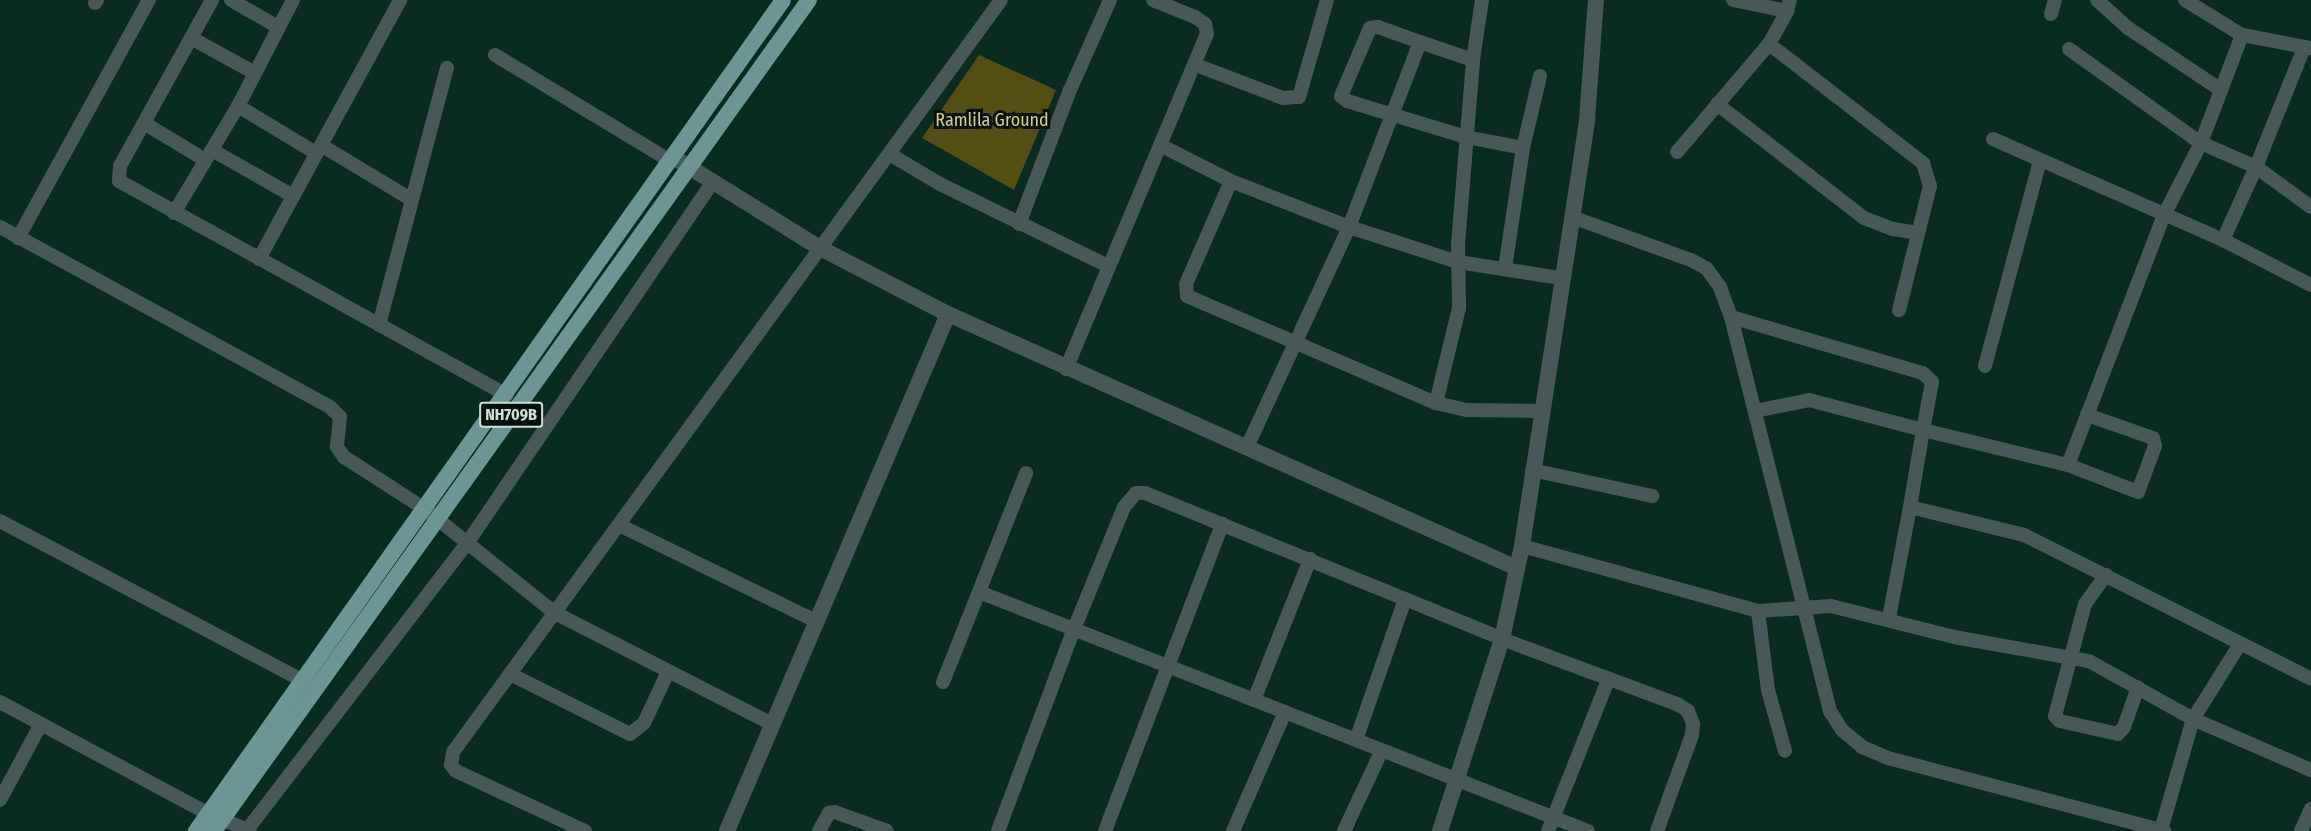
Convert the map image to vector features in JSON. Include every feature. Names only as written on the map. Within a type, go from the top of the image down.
[{"type":"highway","name":"NH709B","points":[[432,514],[507,395],[783,0]]},
{"type":"highway","name":"NH709B","points":[[196,831],[215,821],[309,684],[809,0]]},
{"type":"street","points":[[18,237],[149,0]]},
{"type":"street","points":[[212,0],[120,166],[119,181],[507,395]]},
{"type":"street","points":[[231,0],[278,27]]},
{"type":"street","points":[[174,213],[238,106],[293,0]]},
{"type":"street","points":[[259,259],[400,0]]},
{"type":"street","points":[[585,831],[456,771],[451,765],[453,752],[820,248],[891,155],[1001,0]]},
{"type":"street","points":[[1019,224],[1070,90],[1110,0]]},
{"type":"street","points":[[1066,369],[1107,266],[1162,146],[1207,34],[1205,24],[1153,0]]},
{"type":"street","points":[[1196,65],[1283,99],[1299,98],[1327,0]]},
{"type":"street","points":[[1436,403],[1456,331],[1466,137],[1473,60],[1482,0]]},
{"type":"street","points":[[1440,831],[1460,780],[1502,639],[1522,546],[1560,278],[1587,118],[1596,0]]},
{"type":"street","points":[[1677,152],[1769,44],[1788,6],[1733,0]]},
{"type":"street","points":[[2051,14],[2055,0]]},
{"type":"street","points":[[2097,0],[2128,28],[2221,90]]},
{"type":"street","points":[[2185,0],[2242,35],[2308,48],[2223,240]]},
{"type":"street","points":[[1473,60],[1378,27],[1370,28],[1341,92],[1347,101],[1466,137],[1523,148]]},
{"type":"street","points":[[2068,465],[2164,215],[2200,143],[2242,35]]},
{"type":"street","points":[[191,38],[255,73]]},
{"type":"street","points":[[1246,447],[1297,343],[1349,227],[1420,42]]},
{"type":"street","points":[[1769,44],[1923,163],[1930,186],[1899,310]]},
{"type":"street","points":[[2069,49],[2200,143],[2256,167],[2309,200]]},
{"type":"street","points":[[495,55],[820,248],[948,314],[1066,369],[1517,568]]},
{"type":"street","points":[[379,325],[447,68]]},
{"type":"street","points":[[1505,269],[1523,148],[1540,76]]},
{"type":"street","points":[[1718,104],[1864,218],[1893,229],[1918,233]]},
{"type":"street","points":[[238,106],[412,200]]},
{"type":"street","points":[[144,123],[293,196]]},
{"type":"street","points":[[1993,139],[2223,240],[2311,285]]},
{"type":"street","points":[[1162,146],[1231,180],[1349,227],[1458,262],[1560,278]]},
{"type":"street","points":[[891,155],[1019,224],[1107,266]]},
{"type":"street","points":[[1985,366],[2040,161]]},
{"type":"street","points":[[1231,180],[1184,292],[1192,300],[1436,403],[1467,410],[1540,411]]},
{"type":"street","points":[[0,702],[215,821],[248,830],[468,542],[712,183]]},
{"type":"street","points":[[1572,217],[1691,260],[1707,269],[1720,287],[1731,317],[1830,711],[1842,730],[1862,747],[1888,758],[2163,831],[2193,719],[2240,644]]},
{"type":"street","points":[[0,227],[330,407],[340,417],[339,452],[432,514],[555,613],[772,724]]},
{"type":"street","points":[[727,831],[948,314]]},
{"type":"street","points":[[1731,317],[1923,373],[1932,382],[1889,618]]},
{"type":"street","points":[[1755,411],[1790,401],[1809,400],[2068,465],[2138,492],[2155,446],[2154,438],[2087,416]]},
{"type":"street","points":[[1532,470],[1652,495]]},
{"type":"street","points":[[943,682],[1026,473]]},
{"type":"street","points":[[998,831],[1074,629],[1130,497],[1145,493],[1502,639],[1679,705],[1688,711],[1693,724],[1657,831]]},
{"type":"street","points":[[1910,507],[2024,535],[2311,679]]},
{"type":"street","points":[[0,521],[309,684]]},
{"type":"street","points":[[1105,831],[1222,524]]},
{"type":"street","points":[[619,525],[816,621]]},
{"type":"street","points":[[1522,546],[1758,612],[1804,606],[1832,606],[1889,618],[1954,637],[2071,656],[2113,671],[2193,719],[2311,770]]},
{"type":"street","points":[[1254,700],[1310,560]]},
{"type":"street","points":[[2106,575],[2085,604],[2055,704],[2055,716],[2060,721],[2118,734],[2124,727],[2138,687]]},
{"type":"street","points":[[979,592],[1588,831]]},
{"type":"street","points":[[1356,740],[1405,599]]},
{"type":"street","points":[[1758,612],[1768,690],[1785,751]]},
{"type":"street","points":[[510,674],[630,734],[644,723],[669,672]]},
{"type":"street","points":[[1548,831],[1608,680]]},
{"type":"street","points":[[1233,831],[1285,712]]},
{"type":"street","points":[[0,800],[41,724]]},
{"type":"street","points":[[1344,831],[1382,750]]},
{"type":"street","points":[[2301,831],[2311,808]]},
{"type":"street","points":[[819,831],[829,813],[835,812],[887,831]]},
{"type":"green space","name":"Ramlila Ground","points":[[979,55],[1056,90],[1014,190],[922,138]]}]
